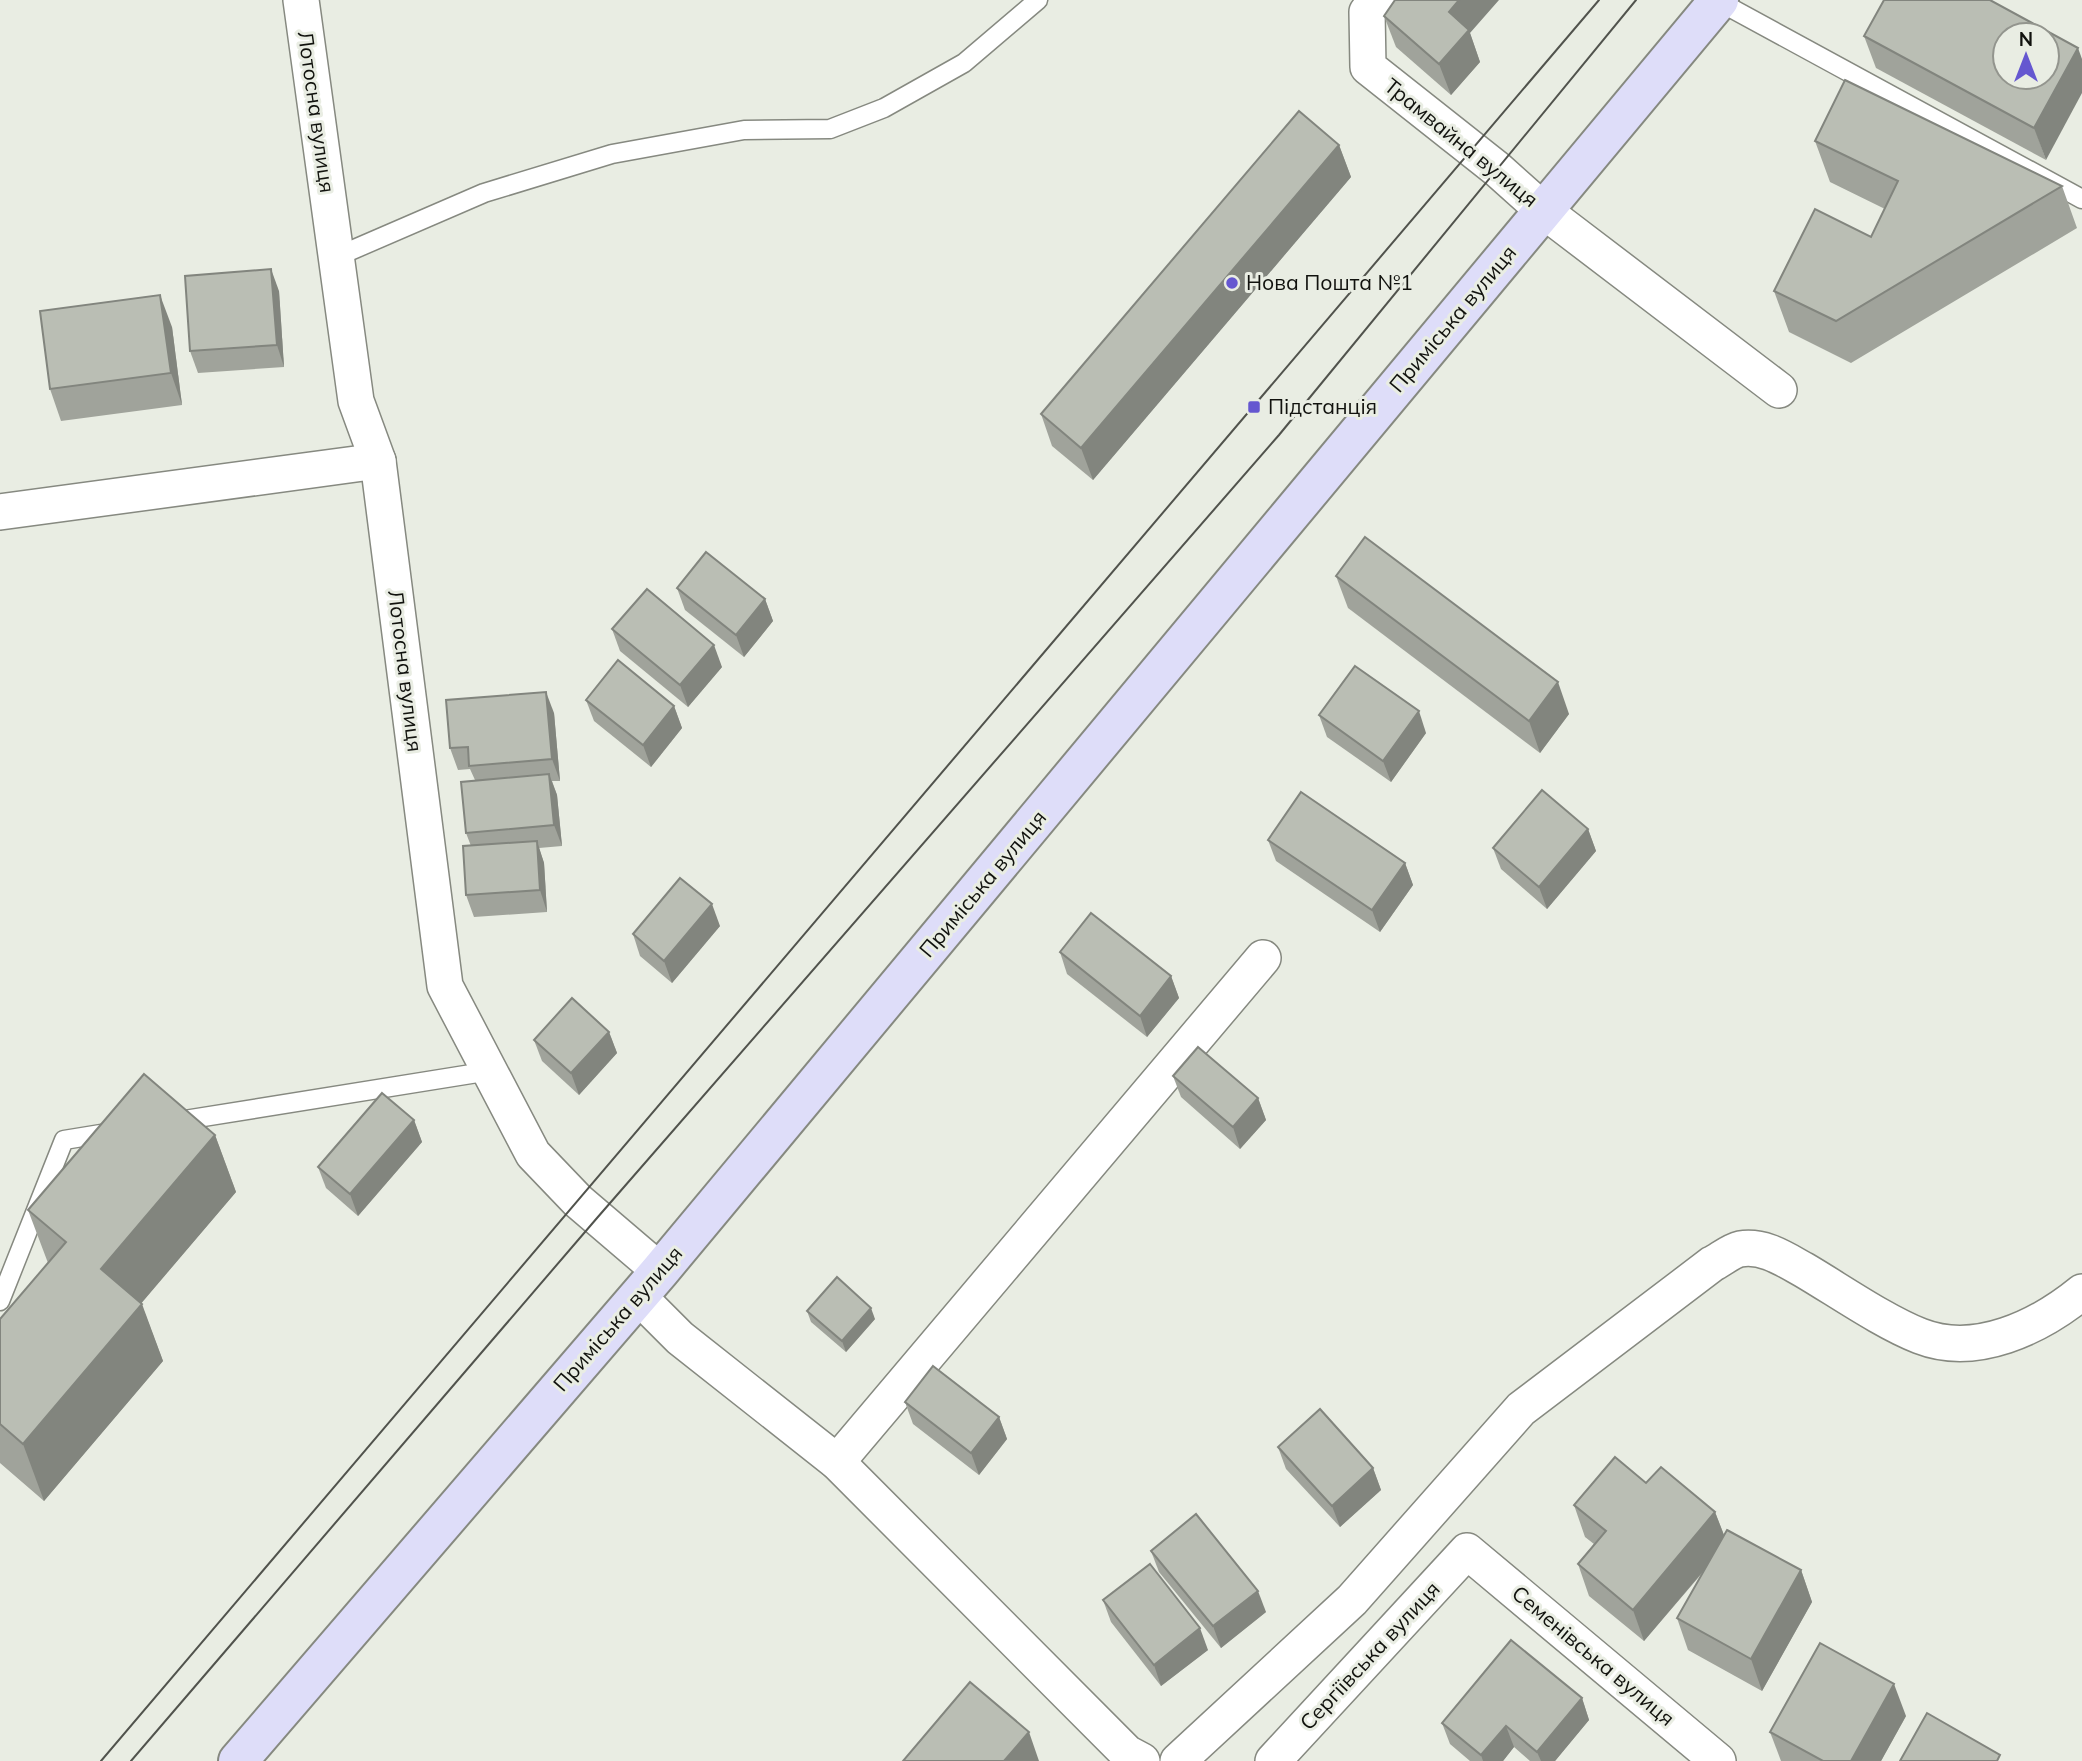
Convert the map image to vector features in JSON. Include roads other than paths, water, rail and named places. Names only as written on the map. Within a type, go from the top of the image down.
[{"type":"street","name":"Лотосна вулиця","points":[[301,0],[356,401],[378,461],[445,986],[533,1154],[649,1283],[680,1338],[837,1462],[1127,1753],[1143,1761]]},
{"type":"street","name":"Приміська вулиця","points":[[238,1761],[649,1283],[1719,1]]},
{"type":"street","name":"Трамвайна вулиця","points":[[1366,4],[1368,67],[1497,169],[1544,211],[1780,390]]},
{"type":"street","points":[[0,512],[378,461]]},
{"type":"street","points":[[837,1462],[1263,958]]},
{"type":"street","points":[[1178,1761],[1352,1600],[1521,1409],[1712,1265],[1739,1249],[1769,1251],[1921,1336],[1958,1342],[1996,1339],[2028,1328],[2061,1310],[2082,1292]]},
{"type":"street","name":"Сергіївська вулиця","points":[[1273,1761],[1467,1551]]},
{"type":"street","name":"Семенівська вулиця","points":[[1467,1551],[1718,1761]]},
{"type":"lane","points":[[336,257],[484,193],[612,154],[744,130],[830,129],[884,108],[964,63],[1038,0]]},
{"type":"lane","points":[[1719,1],[2082,199]]},
{"type":"lane","points":[[160,1124],[490,1071]]},
{"type":"lane","points":[[0,1301],[64,1140],[133,1129]]},
{"type":"tram line","points":[[101,1761],[1599,0]]},
{"type":"tram line","points":[[131,1761],[597,1218],[1279,435],[1636,0]]},
{"type":"place","name":"Нова Пошта №1","points":[[1232,283]]},
{"type":"place","name":"Підстанція","points":[[1254,407]]}]
